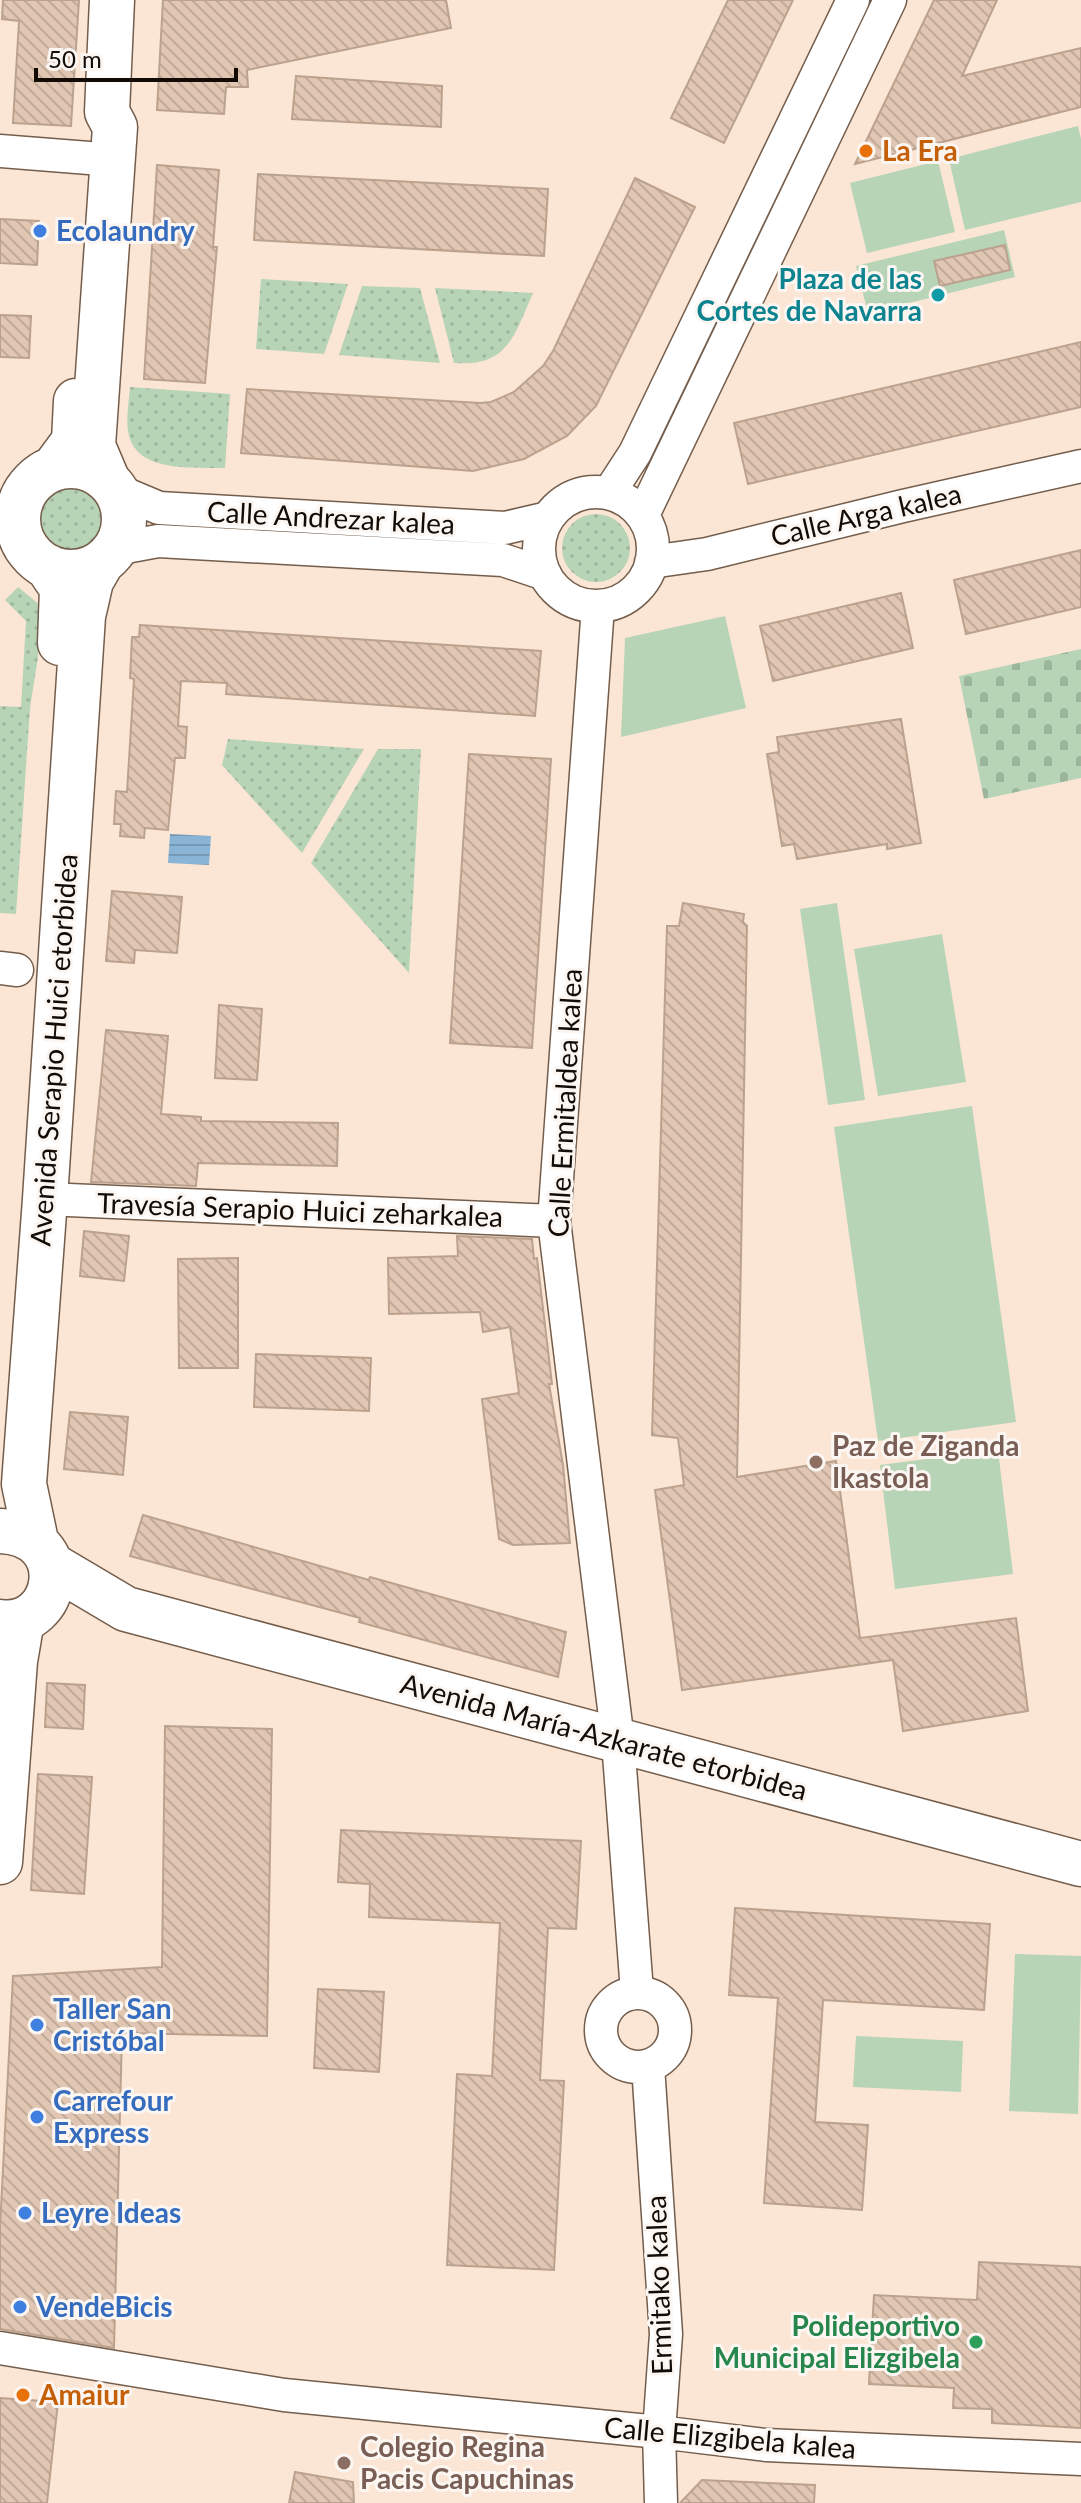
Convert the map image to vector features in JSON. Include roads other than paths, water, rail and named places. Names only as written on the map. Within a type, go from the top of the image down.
[{"type":"main road","points":[[107,112],[92,123],[74,441],[19,503],[25,546],[34,558],[47,566],[73,572],[89,570],[108,556],[121,535],[124,520],[122,504],[93,446],[115,127],[107,112],[112,0]]},
{"type":"main road","points":[[19,503],[94,471],[111,484]]},
{"type":"main road","name":"Avenida Serapio Huici etorbidea","points":[[29,1545],[24,1484],[83,616],[91,581],[108,556]]},
{"type":"main road","name":"Avenida Serapio Huici etorbidea","points":[[0,1486],[63,614],[62,588],[47,566]]},
{"type":"main road","points":[[0,1862],[20,1618],[47,1597],[52,1581],[29,1545]]},
{"type":"main road","name":"Avenida María-Azkarate etorbidea","points":[[29,1545],[126,1609],[1081,1864]]},
{"type":"main road","name":"Avenida María-Azkarate etorbidea","points":[[20,1618],[126,1609]]},
{"type":"street","points":[[609,493],[635,453],[853,0]]},
{"type":"street","points":[[643,515],[890,0]]},
{"type":"street","points":[[0,151],[89,158]]},
{"type":"street","name":"Calle Arga kalea","points":[[651,562],[707,554],[1081,466]]},
{"type":"street","name":"Calle Andrezar kalea","points":[[111,484],[159,508],[505,528],[548,518]]},
{"type":"street","points":[[592,492],[609,493],[622,498],[643,515],[653,546],[651,562],[644,580],[632,593],[616,602],[598,606],[567,598],[554,587],[545,574],[539,556],[541,536],[548,518],[560,505],[575,496],[592,492]]},
{"type":"street","name":"Calle Andrezar kalea","points":[[108,556],[158,541],[503,560],[545,574]]},
{"type":"street","name":"Calle Ermitaldea kalea","points":[[598,606],[554,1221],[618,1741]]},
{"type":"street","name":"Travesía Serapio Huici zeharkalea","points":[[45,1199],[554,1221]]},
{"type":"street","points":[[618,1741],[637,1992]]},
{"type":"street","points":[[637,1992],[649,1993],[660,1999],[674,2018],[674,2042],[659,2061],[648,2066],[624,2065],[614,2059],[601,2036],[605,2011],[613,2001],[637,1992]]},
{"type":"street","name":"Ermitako kalea","points":[[648,2066],[666,2334],[659,2432],[661,2503]]},
{"type":"street","name":"Calle Elizgibela kalea","points":[[0,2348],[284,2395],[766,2445],[1081,2459]]},
{"type":"water","points":[[170,834],[211,836],[209,865],[168,863]]},
{"type":"place","name":"La Era","points":[[866,151]]},
{"type":"place","name":"Ecolaundry","points":[[40,231]]},
{"type":"place","name":"Plaza de las Cortes de Navarra","points":[[938,295]]},
{"type":"place","name":"Paz de Ziganda Ikastola","points":[[816,1462]]},
{"type":"place","name":"Taller San Cristóbal","points":[[37,2025]]},
{"type":"place","name":"Carrefour Express","points":[[37,2117]]},
{"type":"place","name":"Leyre Ideas","points":[[25,2213]]},
{"type":"place","name":"VendeBicis","points":[[20,2307]]},
{"type":"place","name":"Polideportivo Municipal Elizgibela","points":[[976,2342]]},
{"type":"place","name":"Amaiur","points":[[23,2395]]},
{"type":"place","name":"Colegio Regina Pacis Capuchinas","points":[[344,2463]]}]
